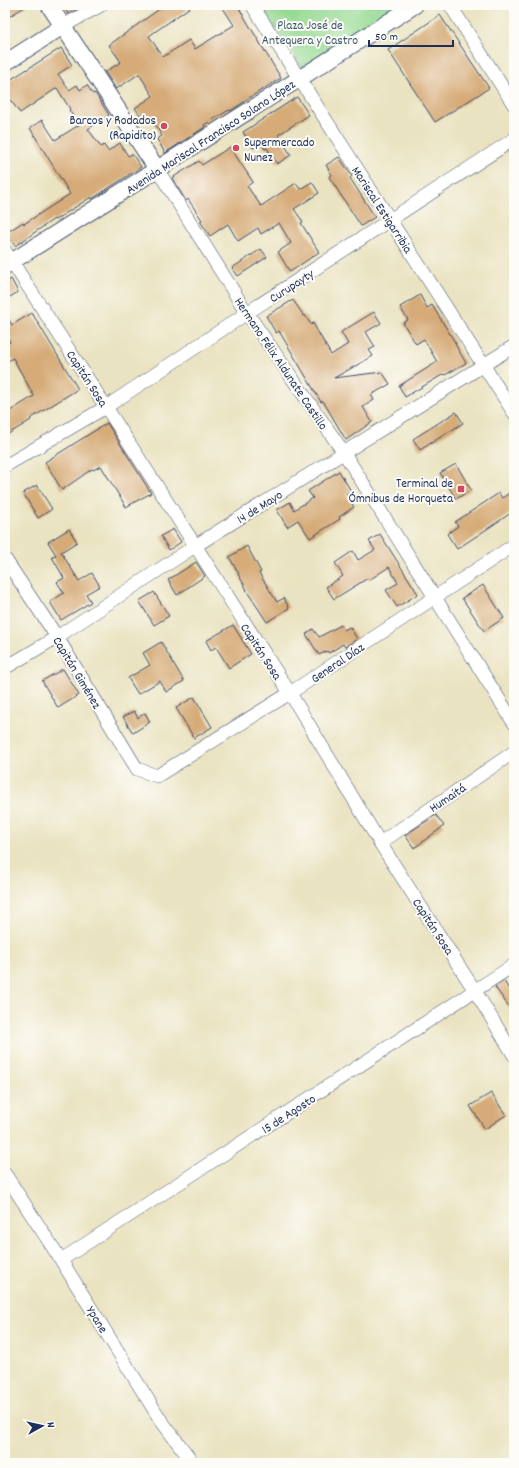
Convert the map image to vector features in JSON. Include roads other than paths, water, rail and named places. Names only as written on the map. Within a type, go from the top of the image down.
[{"type":"main road","name":"Hermano Félix Aldunate Castillo","points":[[49,5],[157,170]]},
{"type":"main road","name":"Avenida Mariscal Francisco Solano López","points":[[7,260],[157,170],[415,5]]},
{"type":"main road","points":[[5,63],[63,26]]},
{"type":"street","points":[[63,26],[102,5]]},
{"type":"street","name":"Mariscal Estigarribia","points":[[252,5],[514,413]]},
{"type":"street","points":[[450,5],[514,105]]},
{"type":"street","name":"Curupayty","points":[[5,466],[106,407],[514,139]]},
{"type":"street","name":"Hermano Félix Aldunate Castillo","points":[[157,170],[247,313],[344,454],[514,723]]},
{"type":"street","name":"Capitán Sosa","points":[[7,260],[106,407],[290,694],[380,843],[475,991],[514,1055]]},
{"type":"street","name":"14 de Mayo","points":[[5,668],[57,637],[195,546],[344,454],[514,346]]},
{"type":"street","name":"General Díaz","points":[[157,776],[290,694],[434,596],[514,545]]},
{"type":"street","name":"Capitán Giménez","points":[[5,559],[57,637],[136,769],[157,776]]},
{"type":"street","name":"Humaitá","points":[[380,843],[514,752]]},
{"type":"street","name":"15 de Agosto","points":[[61,1260],[514,965]]},
{"type":"street","name":"Ypane","points":[[5,1174],[61,1260],[160,1419],[193,1463]]},
{"type":"place","name":"Barcos y Rodados (Rapidito)","points":[[164,126]]},
{"type":"place","name":"Supermercado Nunez","points":[[236,148]]},
{"type":"place","name":"Terminal de Ómnibus de Horqueta","points":[[461,489]]},
{"type":"park label","name":"Plaza José de Antequera y Castro","points":[[310,32]]}]
